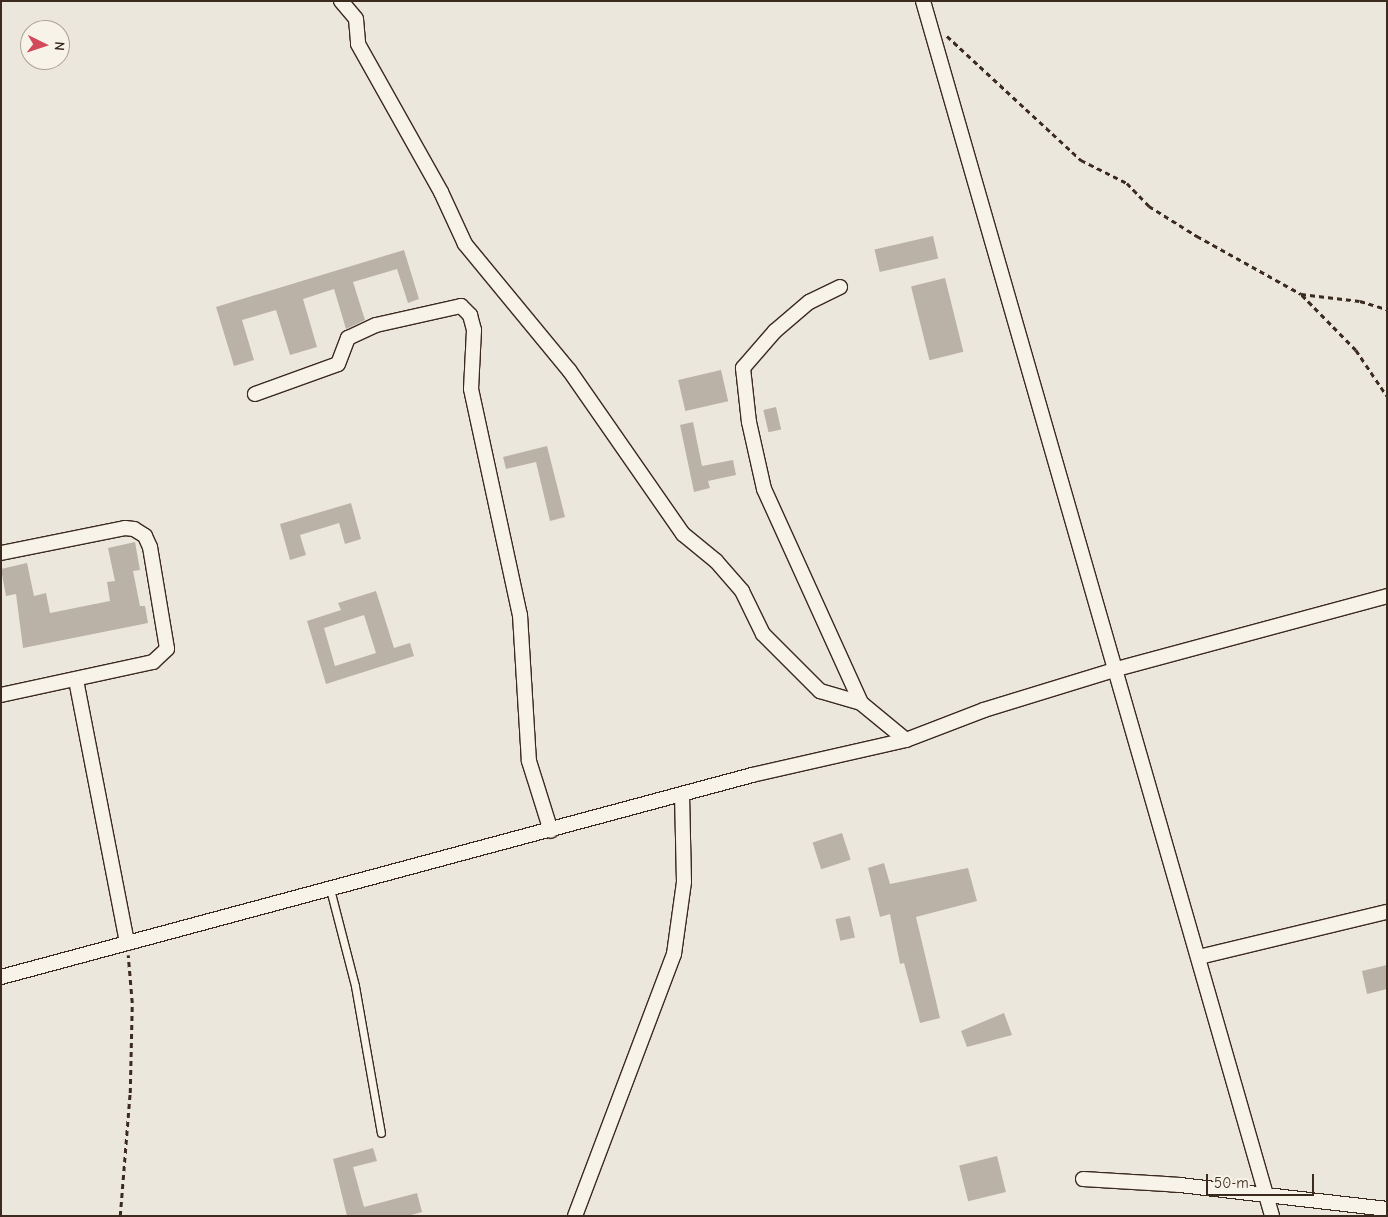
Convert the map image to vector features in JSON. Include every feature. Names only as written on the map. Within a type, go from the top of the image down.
[{"type":"street","points":[[341,1],[356,19],[358,44],[441,192],[465,244],[569,370],[683,534],[716,561],[742,591],[763,634],[820,692],[861,703],[906,740]]},
{"type":"street","points":[[923,1],[1117,669],[1272,1216]]},
{"type":"street","points":[[840,286],[809,302],[775,331],[743,368],[748,422],[764,489],[861,703]]},
{"type":"street","points":[[255,394],[338,364],[348,338],[376,325],[461,306],[470,315],[474,330],[471,389],[520,616],[529,761],[551,830]]},
{"type":"street","points":[[1,553],[125,528],[144,536],[150,547],[167,649],[153,662],[1,695]]},
{"type":"street","points":[[1,977],[682,794],[906,740],[984,710],[1117,669],[1387,596]]},
{"type":"street","points":[[76,680],[127,943]]},
{"type":"street","points":[[575,1216],[674,954],[684,882],[682,794]]},
{"type":"street","points":[[1199,957],[1387,912]]},
{"type":"street","points":[[1083,1179],[1387,1209]]},
{"type":"lane","points":[[330,889],[363,1025],[381,1132]]},
{"type":"path","points":[[929,20],[1010,90],[1081,160],[1127,183],[1148,206],[1196,236],[1301,294],[1356,350],[1387,396]]},
{"type":"path","points":[[1301,294],[1360,301],[1387,309]]},
{"type":"path","points":[[120,1216],[130,1093],[132,1004],[127,943]]},
{"type":"building","points":[[933,236],[938,258],[880,272],[875,249]]},
{"type":"building","points":[[404,250],[419,299],[408,303],[397,269],[353,282],[365,320],[346,329],[334,289],[303,299],[317,347],[290,355],[276,310],[242,320],[254,360],[234,366],[216,307]]},
{"type":"building","points":[[945,278],[963,352],[929,360],[911,286]]},
{"type":"building","points":[[721,370],[728,401],[685,411],[678,380]]},
{"type":"building","points":[[776,407],[781,429],[769,432],[763,410]]},
{"type":"building","points":[[693,422],[702,466],[733,460],[736,475],[708,481],[710,488],[694,492],[680,425]]},
{"type":"building","points":[[547,446],[565,517],[550,521],[536,462],[506,469],[503,457]]},
{"type":"building","points":[[351,503],[361,539],[345,544],[339,523],[300,535],[306,555],[290,560],[280,524]]},
{"type":"building","points":[[135,542],[140,570],[133,571],[140,606],[145,606],[148,623],[23,648],[16,594],[6,596],[1,569],[27,563],[34,596],[46,593],[50,613],[110,601],[107,582],[115,581],[108,548]]},
{"type":"building","points":[[376,591],[394,648],[410,643],[414,656],[326,684],[307,621],[341,610],[338,603]],"holes":[[[364,615],[376,653],[335,666],[324,628]]]},
{"type":"building","points":[[842,833],[851,860],[821,869],[813,843]]},
{"type":"building","points":[[884,863],[890,884],[968,868],[977,901],[916,917],[940,1018],[920,1023],[904,963],[900,964],[890,914],[880,917],[868,868]]},
{"type":"building","points":[[850,916],[855,937],[840,941],[835,919]]},
{"type":"building","points":[[1387,965],[1387,989],[1367,994],[1362,971]]},
{"type":"building","points":[[1004,1013],[1012,1035],[967,1047],[961,1031]]},
{"type":"building","points":[[373,1148],[377,1161],[353,1167],[364,1207],[417,1193],[422,1212],[408,1216],[347,1216],[333,1159]]},
{"type":"building","points":[[997,1156],[1006,1192],[968,1201],[959,1165]]}]
